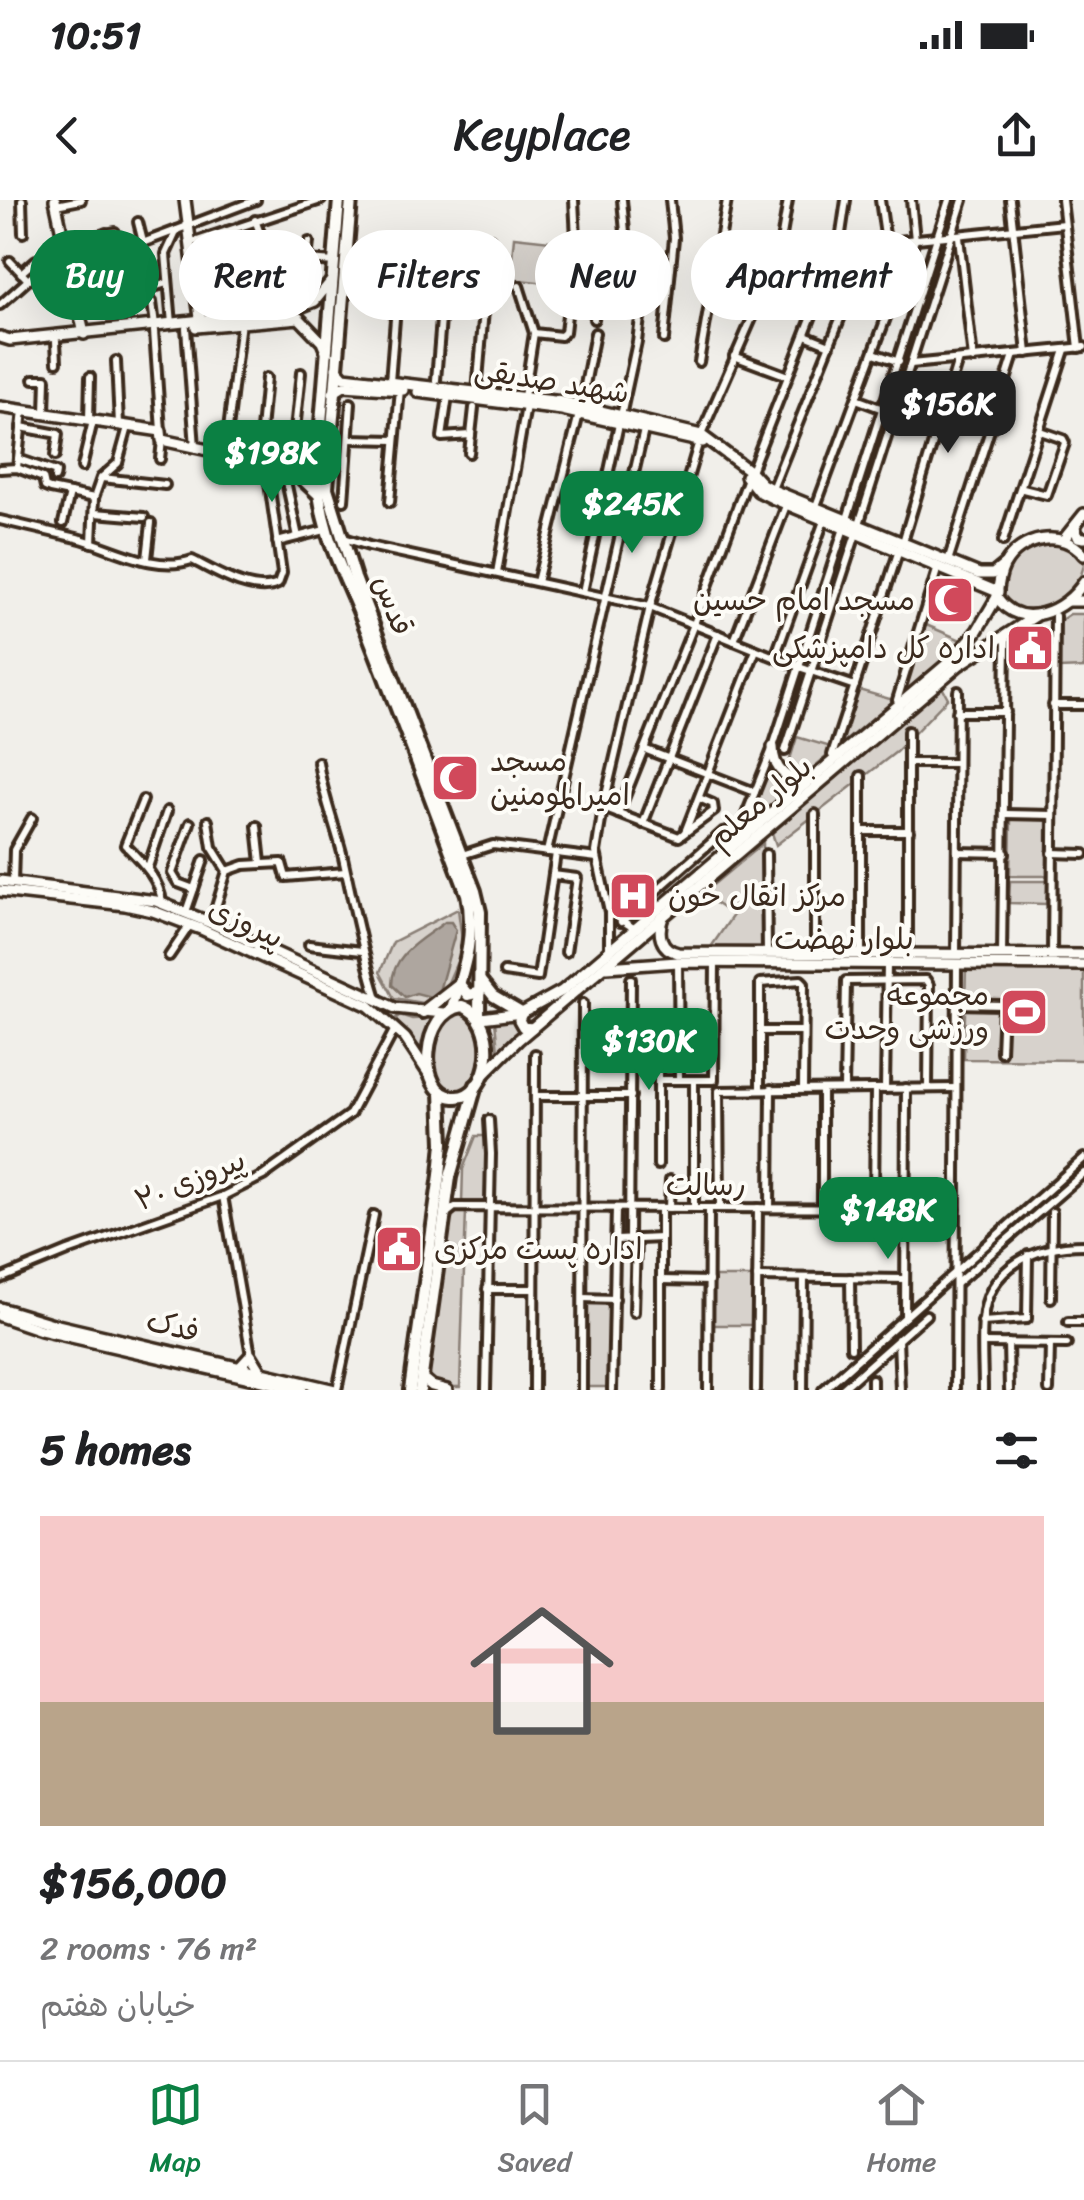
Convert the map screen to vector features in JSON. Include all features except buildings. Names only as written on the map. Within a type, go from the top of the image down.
[{"type":"main road","name":"قدس","points":[[338,200],[335,368],[325,530],[364,622],[471,912],[471,940],[460,984],[447,1011]]},
{"type":"main road","name":"قدس","points":[[351,200],[328,355],[318,494],[344,538],[480,912],[480,1017]]},
{"type":"main road","points":[[187,201],[189,230]]},
{"type":"main road","points":[[56,202],[62,230]]},
{"type":"main road","points":[[322,292],[334,278]]},
{"type":"main road","points":[[322,308],[336,306]]},
{"type":"main road","points":[[82,320],[84,336]]},
{"type":"main road","points":[[201,320],[201,324]]},
{"type":"main road","points":[[0,337],[10,340],[84,336],[232,320]]},
{"type":"main road","points":[[301,320],[322,342],[328,355]]},
{"type":"main road","points":[[154,328],[201,324]]},
{"type":"main road","points":[[0,350],[84,336]]},
{"type":"main road","name":"شهید صدیقی","points":[[335,368],[344,377],[363,383],[448,396],[525,402]]},
{"type":"main road","name":"شهید صدیقی","points":[[333,393],[344,386],[390,382],[580,410],[701,438],[749,474]]},
{"type":"main road","points":[[0,408],[123,426],[195,448],[287,467],[304,469],[318,463]]},
{"type":"main road","name":"شهید صدیقی","points":[[620,420],[644,430],[701,438]]},
{"type":"main road","points":[[287,467],[318,494]]},
{"type":"main road","points":[[749,474],[772,490],[984,581],[1012,614],[1024,618],[1037,616]]},
{"type":"main road","points":[[749,474],[758,491],[846,522]]},
{"type":"main road","points":[[1064,539],[1084,514]]},
{"type":"main road","points":[[1075,527],[1078,537],[1084,538]]},
{"type":"main road","points":[[984,581],[1024,545],[1042,540],[1064,539],[1084,554]]},
{"type":"main road","points":[[338,568],[349,570],[351,559]]},
{"type":"main road","name":"بلوار معلم","points":[[480,1017],[522,1012],[562,991],[954,658],[977,631],[998,595],[1004,565]]},
{"type":"main road","points":[[1069,600],[1084,582]]},
{"type":"main road","points":[[1069,600],[1084,601]]},
{"type":"main road","name":"بلوار معلم","points":[[478,1082],[534,1027],[959,665],[1069,600]]},
{"type":"main road","points":[[977,631],[990,631],[990,644]]},
{"type":"main road","points":[[773,747],[777,767],[784,775],[793,779],[814,777]]},
{"type":"main road","name":"پیروزی","points":[[0,881],[125,904],[190,924],[369,1006],[395,1028],[433,1080]]},
{"type":"main road","name":"پیروزی","points":[[0,891],[127,895],[162,904],[212,923],[394,1008],[447,1011]]},
{"type":"main road","points":[[662,917],[660,935],[669,950],[664,954],[664,962]]},
{"type":"main road","name":"بلوار نهضت","points":[[669,950],[1078,960]]},
{"type":"main road","name":"بلوار نهضت","points":[[604,968],[664,962],[886,964],[1002,955],[1052,955],[1078,960]]},
{"type":"main road","points":[[423,1012],[460,984],[465,994],[473,995],[481,987],[522,1012],[520,1024],[527,1029],[534,1027]]},
{"type":"main road","points":[[410,1390],[442,1138],[441,1092],[433,1080],[428,1058],[430,1040],[447,1011],[468,1008],[480,1017],[488,1044],[486,1063],[460,1139],[448,1194],[420,1390]]},
{"type":"main road","points":[[441,1092],[461,1096],[478,1082]]},
{"type":"main road","points":[[442,1138],[453,1130],[460,1139]]},
{"type":"main road","name":"فدک","points":[[0,1312],[302,1390]]},
{"type":"main road","name":"فدک","points":[[76,1334],[336,1390]]},
{"type":"main road","points":[[239,1368],[252,1354],[262,1373]]},
{"type":"main road","points":[[421,1377],[443,1390]]},
{"type":"street","points":[[22,200],[23,232]]},
{"type":"street","points":[[56,202],[81,200]]},
{"type":"street","points":[[159,236],[256,200]]},
{"type":"street","points":[[227,230],[320,200]]},
{"type":"street","points":[[622,200],[625,230]]},
{"type":"street","points":[[670,200],[674,238],[671,266]]},
{"type":"street","points":[[723,230],[727,200]]},
{"type":"street","points":[[783,230],[788,200]]},
{"type":"street","points":[[842,230],[846,200]]},
{"type":"street","points":[[880,200],[884,230]]},
{"type":"street","points":[[911,200],[915,230]]},
{"type":"street","points":[[735,844],[773,747],[949,200]]},
{"type":"street","points":[[785,752],[955,237],[963,200]]},
{"type":"street","points":[[1010,200],[1027,353]]},
{"type":"street","points":[[911,364],[1082,348],[1062,200]]},
{"type":"street","points":[[574,202],[576,230]]},
{"type":"street","points":[[255,220],[259,230]]},
{"type":"street","points":[[138,222],[140,230]]},
{"type":"street","points":[[927,239],[1064,224]]},
{"type":"street","points":[[172,324],[166,250],[177,230]]},
{"type":"street","points":[[955,237],[973,359]]},
{"type":"street","points":[[0,305],[28,280],[10,261]]},
{"type":"street","points":[[322,261],[335,262]]},
{"type":"street","points":[[21,273],[30,265]]},
{"type":"street","points":[[159,287],[168,284]]},
{"type":"street","points":[[496,573],[534,333],[519,286]]},
{"type":"street","points":[[153,320],[160,459]]},
{"type":"street","points":[[225,454],[240,320]]},
{"type":"street","points":[[390,382],[395,320]]},
{"type":"street","points":[[436,380],[441,320]]},
{"type":"street","points":[[477,393],[483,320]]},
{"type":"street","points":[[534,333],[564,334],[566,320]]},
{"type":"street","points":[[583,592],[640,320]]},
{"type":"street","points":[[664,339],[666,320]]},
{"type":"street","points":[[699,362],[707,320]]},
{"type":"street","points":[[609,951],[608,912],[597,858],[603,808],[650,606],[701,438],[750,320]]},
{"type":"street","points":[[618,814],[810,320]]},
{"type":"street","points":[[772,490],[840,320]]},
{"type":"street","points":[[816,506],[886,320]]},
{"type":"street","points":[[186,328],[195,448]]},
{"type":"street","points":[[537,582],[595,333]]},
{"type":"street","points":[[804,335],[830,346]]},
{"type":"street","points":[[56,341],[57,362]]},
{"type":"street","points":[[1003,541],[1065,350]]},
{"type":"street","points":[[874,353],[899,362]]},
{"type":"street","points":[[897,700],[1014,355]]},
{"type":"street","points":[[734,356],[788,376]]},
{"type":"street","points":[[832,754],[958,360]]},
{"type":"street","points":[[92,544],[94,498],[101,478],[118,462],[123,426],[116,361]]},
{"type":"street","points":[[298,537],[287,467],[301,372]]},
{"type":"street","points":[[82,467],[91,420],[90,377]]},
{"type":"street","points":[[0,520],[120,555],[179,564],[192,560],[238,581],[270,588],[278,584],[282,573],[262,462],[266,378]]},
{"type":"street","points":[[34,379],[46,379],[45,412]]},
{"type":"street","points":[[390,502],[400,389]]},
{"type":"street","points":[[448,396],[442,437],[471,435]]},
{"type":"street","points":[[856,399],[883,409]]},
{"type":"street","points":[[344,501],[351,402]]},
{"type":"street","points":[[469,453],[474,408]]},
{"type":"street","points":[[17,468],[22,410]]},
{"type":"street","points":[[21,427],[58,434],[56,456]]},
{"type":"street","points":[[546,852],[644,430]]},
{"type":"street","points":[[1022,488],[1047,495],[1066,443],[1040,431]]},
{"type":"street","points":[[348,439],[396,440]]},
{"type":"street","points":[[18,459],[56,472],[55,478]]},
{"type":"street","points":[[0,470],[17,468],[43,478],[50,489],[94,498]]},
{"type":"street","points":[[101,478],[165,485]]},
{"type":"street","points":[[63,523],[70,493]]},
{"type":"street","points":[[734,640],[787,504]]},
{"type":"street","points":[[95,513],[144,517]]},
{"type":"street","points":[[775,657],[826,518]]},
{"type":"street","points":[[147,559],[151,523]]},
{"type":"street","points":[[277,542],[325,530]]},
{"type":"street","points":[[344,538],[650,606],[855,686]]},
{"type":"street","points":[[351,559],[370,546]]},
{"type":"street","points":[[1052,955],[1055,616]]},
{"type":"street","points":[[643,824],[718,634]]},
{"type":"street","points":[[1002,955],[1006,640]]},
{"type":"street","points":[[685,832],[756,650]]},
{"type":"street","points":[[956,1390],[958,691]]},
{"type":"street","points":[[1054,705],[1084,705]]},
{"type":"street","points":[[958,712],[1006,712]]},
{"type":"street","points":[[908,731],[908,954]]},
{"type":"street","points":[[644,749],[755,792]]},
{"type":"street","points":[[318,762],[324,800],[377,999]]},
{"type":"street","points":[[908,764],[957,763]]},
{"type":"street","points":[[861,776],[862,955]]},
{"type":"street","points":[[603,808],[675,836],[716,807],[698,798]]},
{"type":"street","points":[[142,800],[126,845],[148,867],[162,904]]},
{"type":"street","points":[[148,867],[167,811]]},
{"type":"street","points":[[815,955],[816,814]]},
{"type":"street","points":[[1006,814],[1053,815]]},
{"type":"street","points":[[13,883],[14,850],[32,818]]},
{"type":"street","points":[[208,821],[212,847],[227,871],[212,923]]},
{"type":"street","points":[[190,823],[172,873],[178,882],[194,889]]},
{"type":"street","points":[[257,826],[261,862]]},
{"type":"street","points":[[621,922],[723,832],[740,829]]},
{"type":"street","points":[[861,831],[908,831]]},
{"type":"street","points":[[461,855],[494,845],[597,858]]},
{"type":"street","points":[[957,852],[1006,852]]},
{"type":"street","points":[[504,972],[538,976],[556,853]]},
{"type":"street","points":[[766,854],[767,955]]},
{"type":"street","points":[[1052,854],[1084,854]]},
{"type":"street","points":[[186,912],[204,860]]},
{"type":"street","points":[[227,871],[261,862],[282,864],[286,878],[345,872]]},
{"type":"street","points":[[553,875],[577,878],[566,952]]},
{"type":"street","points":[[608,912],[635,929]]},
{"type":"street","points":[[169,956],[190,924]]},
{"type":"street","points":[[309,945],[362,951]]},
{"type":"street","points":[[678,962],[680,1080]]},
{"type":"street","points":[[658,1080],[714,1080],[715,963]]},
{"type":"street","points":[[782,964],[782,980]]},
{"type":"street","points":[[885,1089],[886,964]]},
{"type":"street","points":[[631,979],[630,1208],[634,1312]]},
{"type":"street","points":[[760,1089],[760,983],[782,980],[804,983],[803,1089]]},
{"type":"street","points":[[844,1089],[846,981],[886,980],[928,982],[928,1088]]},
{"type":"street","points":[[582,1390],[583,1003]]},
{"type":"street","points":[[956,1004],[1003,1005],[1001,1052]]},
{"type":"street","name":"پیروزی ۲۰","points":[[0,1279],[223,1196],[263,1176],[350,1114],[395,1028]]},
{"type":"street","points":[[760,1031],[803,1031]]},
{"type":"street","points":[[658,1165],[658,1042],[680,1040]]},
{"type":"street","points":[[534,1390],[536,1054]]},
{"type":"street","points":[[694,1080],[694,1208]]},
{"type":"street","points":[[904,1317],[906,1088]]},
{"type":"street","points":[[720,1208],[719,1091],[956,1088]]},
{"type":"street","points":[[770,1208],[771,1089]]},
{"type":"street","points":[[822,1089],[822,1208]]},
{"type":"street","points":[[874,1089],[874,1208]]},
{"type":"street","points":[[535,1096],[631,1096]]},
{"type":"street","points":[[486,1390],[491,1154],[488,1120]]},
{"type":"street","points":[[823,1390],[1084,1158]]},
{"type":"street","points":[[956,1284],[1084,1173]]},
{"type":"street","points":[[662,1390],[661,1238],[670,1180]]},
{"type":"street","points":[[444,1216],[455,1208],[448,1194]]},
{"type":"street","points":[[223,1196],[252,1354]]},
{"type":"street","name":"رسالت","points":[[455,1208],[956,1208]]},
{"type":"street","points":[[612,1390],[616,1208]]},
{"type":"street","points":[[708,1390],[709,1208]]},
{"type":"street","points":[[756,1390],[758,1208]]},
{"type":"street","points":[[1051,1298],[1052,1212]]},
{"type":"street","points":[[336,1390],[374,1216]]},
{"type":"street","points":[[617,1240],[661,1238]]},
{"type":"street","points":[[991,1390],[983,1390],[982,1322],[990,1291],[998,1279],[1028,1254],[1053,1246],[1084,1244]]},
{"type":"street","points":[[982,1322],[1027,1319],[1028,1254]]},
{"type":"street","points":[[757,1276],[905,1278]]},
{"type":"street","points":[[803,1390],[804,1278]]},
{"type":"street","points":[[850,1278],[851,1348]]},
{"type":"street","points":[[661,1280],[709,1281]]},
{"type":"street","points":[[487,1289],[534,1289]]},
{"type":"street","points":[[583,1298],[615,1299]]},
{"type":"street","points":[[840,1390],[926,1314]]},
{"type":"street","points":[[1068,1322],[1084,1322]]},
{"type":"street","points":[[898,1339],[900,1390]]},
{"type":"street","points":[[984,1342],[1067,1344]]},
{"type":"street","points":[[1008,1343],[1008,1390]]},
{"type":"street","points":[[1049,1390],[1050,1344]]},
{"type":"street","points":[[249,1378],[255,1390]]},
{"type":"street","points":[[872,1378],[872,1390]]},
{"type":"shaded area","points":[[515,237],[535,239],[535,282],[515,280]]},
{"type":"shaded area","points":[[1045,544],[1071,547],[1084,564],[1076,583],[1063,597],[1025,613],[1005,600],[1004,580],[1019,556]]},
{"type":"shaded area","points":[[1070,614],[1084,614],[1084,668],[1058,669],[1058,622]]},
{"type":"shaded area","points":[[917,621],[961,640],[947,656],[808,772],[787,769],[797,737],[834,748],[852,688],[893,700]]},
{"type":"shaded area","points":[[942,687],[948,698],[896,752],[776,845],[772,833]]},
{"type":"shaded area","points":[[769,765],[795,783],[747,826]]},
{"type":"shaded area","points":[[1011,819],[1047,820],[1047,876],[1010,876]]},
{"type":"shaded area","points":[[763,843],[764,947],[711,947],[733,915],[702,894]]},
{"type":"shaded area","points":[[1010,881],[1048,881],[1046,904],[1009,903]]},
{"type":"shaded area","points":[[458,909],[463,948],[443,994],[422,1003],[394,998],[380,972],[393,942]]},
{"type":"shaded area","points":[[445,922],[451,922],[456,930],[439,991],[431,997],[416,993],[405,997],[392,985],[397,964],[410,948]]},
{"type":"shaded area","name":"مجموعه ورزشی وحدت","points":[[966,964],[1084,965],[1084,1060],[964,1059]]},
{"type":"shaded area","points":[[458,1009],[475,1018],[482,1058],[477,1076],[463,1092],[447,1092],[433,1066],[433,1047],[443,1018]]},
{"type":"shaded area","points":[[400,1015],[434,1018],[424,1052],[395,1019]]},
{"type":"shaded area","points":[[515,1020],[520,1031],[498,1051],[495,1022]]},
{"type":"shaded area","points":[[476,1136],[489,1136],[485,1201],[462,1203],[463,1169]]},
{"type":"shaded area","points":[[454,1211],[466,1211],[460,1387],[442,1387],[428,1373],[449,1217]]},
{"type":"shaded area","points":[[712,1277],[760,1277],[759,1325],[712,1325]]},
{"type":"shaded area","points":[[587,1304],[609,1304],[608,1387],[586,1387]]},
{"type":"place","name":"مسجد امام حسین","points":[[950,600]]},
{"type":"place","name":"اداره کل دامپزشکی","points":[[1030,648]]},
{"type":"place","name":"مسجد امیرالمومنین","points":[[455,778]]},
{"type":"place","name":"مرکز انقال خون","points":[[633,896]]},
{"type":"place","name":"مجموعه ورزشی وحدت","points":[[1024,1012]]},
{"type":"place","name":"اداره پست مرکزی","points":[[399,1249]]}]
